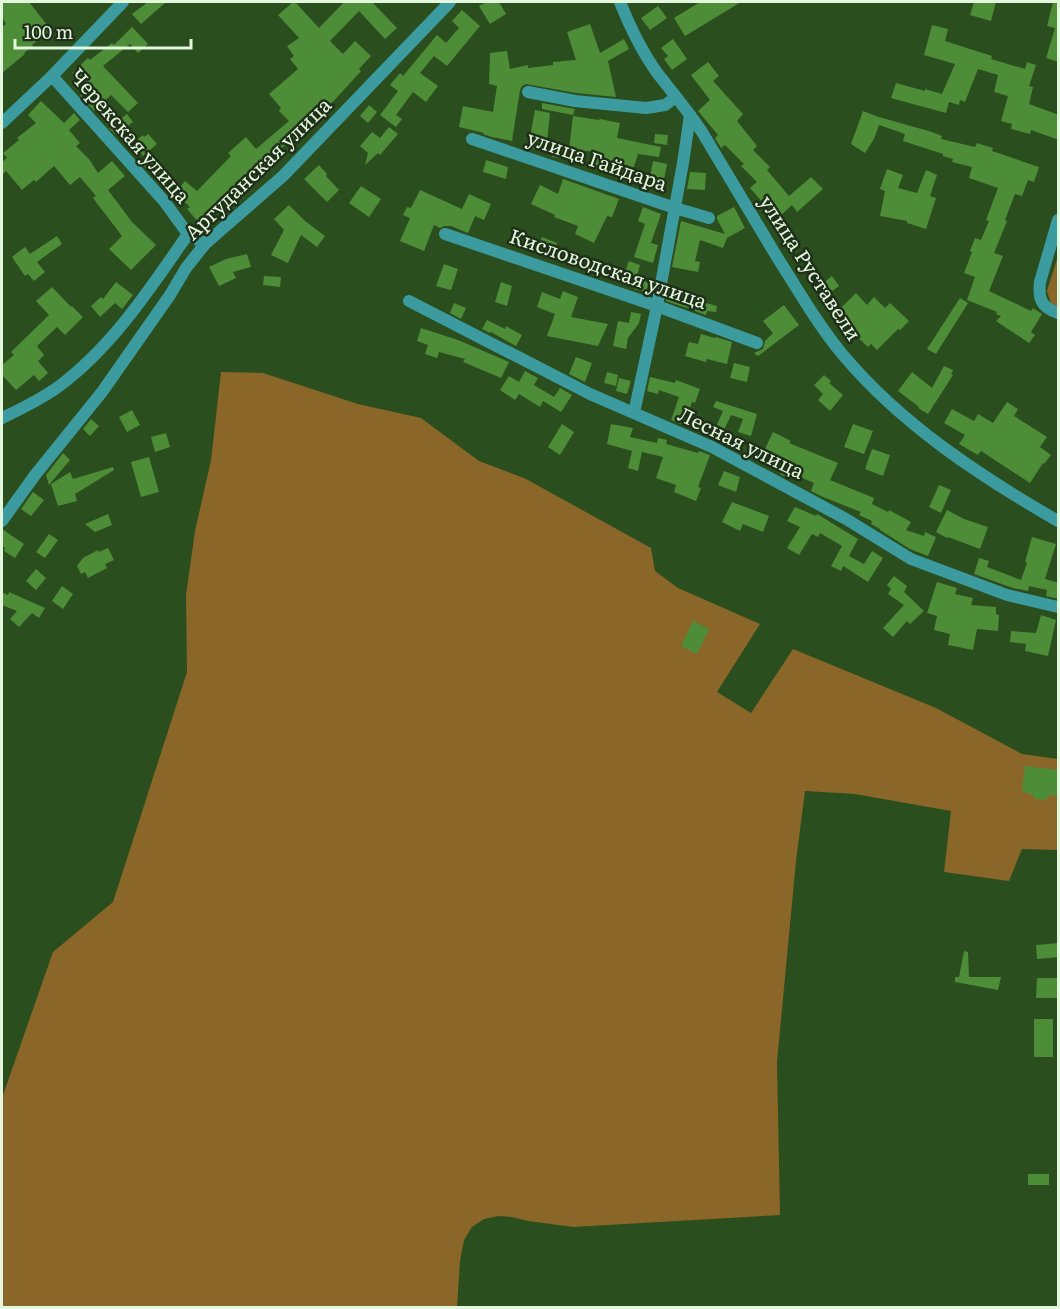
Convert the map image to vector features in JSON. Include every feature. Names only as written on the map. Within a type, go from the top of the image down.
[{"type":"street","points":[[3,119],[52,76],[123,2]]},
{"type":"street","name":"Аргуданская улица","points":[[2,521],[35,475],[102,392],[170,295],[186,268],[205,244],[289,170],[450,2]]},
{"type":"street","name":"улица Руставели","points":[[622,2],[632,31],[656,71],[699,127],[811,311],[857,371],[895,407],[946,449],[1007,492],[1059,521]]},
{"type":"street","name":"Черекская улица","points":[[52,76],[164,201],[188,234],[205,244]]},
{"type":"street","points":[[528,92],[575,101],[646,108],[666,105],[676,97]]},
{"type":"street","points":[[634,413],[657,306],[690,115]]},
{"type":"street","name":"улица Гайдара","points":[[472,139],[709,218]]},
{"type":"street","points":[[1059,220],[1039,290],[1044,306],[1059,313]]},
{"type":"street","points":[[2,418],[58,387],[97,353],[147,293],[188,234]]},
{"type":"street","name":"Кисловодская улица","points":[[445,234],[758,343]]},
{"type":"street","name":"Лесная улица","points":[[409,301],[590,394],[712,447],[846,519],[911,559],[1006,595],[1059,607]]},
{"type":"shaded area","points":[[1058,256],[1058,307],[1052,306],[1047,291]]},
{"type":"shaded area","points":[[221,372],[263,373],[358,404],[421,418],[479,461],[526,479],[651,548],[655,571],[678,588],[760,624],[717,692],[751,713],[793,649],[936,708],[1022,754],[1058,759],[1058,850],[1022,849],[1009,881],[944,872],[951,811],[855,794],[805,791],[777,1062],[780,1215],[573,1227],[512,1217],[498,1216],[484,1219],[472,1227],[464,1240],[457,1307],[2,1308],[2,1098],[53,952],[113,902],[187,672],[186,595],[195,531],[211,460]]},
{"type":"building","points":[[29,2],[51,30],[2,73],[2,27],[6,24],[2,17],[2,4]]},
{"type":"building","points":[[148,2],[166,2],[141,24],[132,14]]},
{"type":"building","points":[[293,2],[319,28],[344,2],[372,2],[397,28],[385,39],[359,11],[330,41],[343,54],[355,41],[371,56],[359,69],[361,71],[330,105],[324,99],[311,113],[314,116],[305,124],[308,126],[279,150],[281,152],[262,169],[264,171],[252,181],[248,177],[200,224],[187,209],[190,207],[175,193],[185,181],[197,191],[231,156],[228,153],[246,137],[256,149],[289,121],[279,111],[281,108],[269,94],[298,69],[290,59],[294,56],[287,46],[299,38],[278,15]]},
{"type":"building","points":[[486,2],[499,2],[506,14],[490,24],[479,6]]},
{"type":"building","points":[[700,2],[741,2],[685,36],[674,18]]},
{"type":"building","points":[[974,2],[996,2],[991,21],[970,15]]},
{"type":"building","points":[[1053,2],[1059,2],[1059,62],[1046,58],[1055,28],[1047,26]]},
{"type":"building","points":[[658,6],[667,18],[650,30],[641,18]]},
{"type":"building","points":[[462,10],[480,26],[447,66],[434,56],[420,73],[438,86],[426,102],[413,92],[396,115],[402,119],[396,127],[380,115],[398,91],[390,85],[400,73],[403,76],[437,35],[446,43],[459,28],[452,21]]},
{"type":"building","points":[[590,24],[600,53],[624,39],[629,49],[608,61],[616,97],[526,84],[520,90],[512,141],[459,127],[463,106],[493,112],[497,86],[489,84],[490,53],[507,51],[510,69],[528,65],[528,68],[553,65],[553,62],[576,60],[567,32]]},
{"type":"building","points":[[932,25],[948,29],[945,41],[992,56],[991,59],[1025,69],[1027,62],[1036,65],[1029,86],[1033,87],[1029,104],[1059,115],[1059,140],[1031,130],[1030,134],[1011,129],[1012,124],[1001,121],[1008,96],[994,92],[998,75],[978,69],[965,102],[960,100],[959,105],[949,102],[946,113],[891,98],[896,83],[942,94],[955,64],[924,55]]},
{"type":"building","points":[[132,27],[148,44],[138,53],[130,44],[103,66],[138,103],[128,112],[111,95],[94,111],[80,95],[83,92],[77,85],[83,80],[72,73],[88,58],[90,60],[112,43],[114,45]]},
{"type":"building","points":[[673,39],[687,59],[672,70],[664,59],[668,56],[661,48]]},
{"type":"building","points":[[708,62],[719,76],[713,81],[743,114],[737,121],[757,146],[753,150],[770,167],[767,170],[789,196],[811,177],[823,189],[797,212],[792,205],[777,219],[750,188],[757,182],[741,166],[744,164],[725,145],[721,148],[715,138],[718,135],[698,111],[710,100],[691,75]]},
{"type":"building","points":[[41,101],[64,123],[74,113],[80,120],[69,130],[80,143],[76,146],[89,159],[98,173],[112,161],[125,176],[108,190],[132,222],[156,245],[131,270],[109,249],[122,236],[93,198],[96,196],[80,177],[70,185],[54,166],[36,182],[34,180],[22,190],[6,171],[2,175],[2,162],[7,158],[3,153],[36,123],[28,115]]},
{"type":"building","points":[[542,103],[575,109],[573,115],[542,109]]},
{"type":"building","points":[[369,105],[377,112],[368,123],[360,116]]},
{"type":"building","points":[[535,110],[550,113],[546,151],[528,148]]},
{"type":"building","points":[[863,111],[932,132],[942,136],[941,139],[975,147],[977,143],[993,148],[992,151],[1039,167],[1034,182],[1028,180],[1022,196],[1015,194],[994,253],[1003,256],[989,291],[1031,311],[1033,308],[1042,314],[1031,332],[1035,335],[1029,343],[996,321],[1001,316],[996,314],[997,312],[967,300],[975,277],[964,273],[972,252],[970,251],[975,238],[981,240],[998,188],[969,178],[972,167],[952,162],[953,159],[943,154],[903,141],[905,134],[879,125],[865,153],[851,144]]},
{"type":"building","points":[[127,114],[133,122],[116,135],[109,128]]},
{"type":"building","points":[[573,116],[620,123],[617,138],[661,147],[659,157],[638,154],[630,179],[592,166],[595,152],[569,149]]},
{"type":"building","points":[[389,127],[398,134],[380,155],[378,153],[365,165],[368,153],[360,146],[372,132],[380,138]]},
{"type":"building","points":[[148,134],[157,144],[143,156],[133,143]]},
{"type":"building","points":[[655,134],[668,135],[667,145],[654,143]]},
{"type":"building","points":[[554,144],[565,145],[564,159],[552,157]]},
{"type":"building","points":[[153,158],[164,170],[155,178],[144,166]]},
{"type":"building","points":[[486,160],[508,167],[506,179],[483,172]]},
{"type":"building","points":[[653,161],[667,164],[662,190],[648,187]]},
{"type":"building","points":[[319,165],[339,190],[327,202],[304,179]]},
{"type":"building","points":[[887,169],[903,175],[898,188],[917,193],[926,170],[937,175],[930,196],[936,198],[926,229],[907,223],[907,221],[880,216],[885,191],[880,189]]},
{"type":"building","points":[[690,172],[706,173],[705,190],[687,189]]},
{"type":"building","points":[[563,179],[619,199],[612,217],[607,216],[594,243],[575,234],[578,226],[554,217],[555,215],[531,204],[540,185],[558,194]]},
{"type":"building","points":[[361,186],[381,199],[369,217],[349,203]]},
{"type":"building","points":[[420,190],[462,209],[469,194],[491,204],[484,220],[475,216],[468,233],[451,226],[440,228],[434,225],[424,251],[400,241],[410,218],[403,215],[407,207],[411,208]]},
{"type":"building","points":[[289,205],[325,236],[317,247],[301,235],[288,263],[271,255],[284,230],[274,219]]},
{"type":"building","points":[[643,207],[661,214],[651,243],[658,245],[653,263],[634,257],[645,224],[638,221]]},
{"type":"building","points":[[734,207],[745,228],[727,238],[723,248],[700,240],[695,261],[700,262],[698,272],[672,267],[681,221],[725,234],[717,216]]},
{"type":"building","points":[[57,236],[62,244],[37,262],[45,272],[34,281],[28,274],[25,276],[12,257],[25,247],[30,254]]},
{"type":"building","points":[[542,237],[557,243],[552,257],[532,249],[535,240],[540,242]]},
{"type":"building","points":[[247,254],[251,267],[233,272],[236,278],[219,286],[209,267],[226,259]]},
{"type":"building","points":[[629,261],[640,265],[637,276],[625,272]]},
{"type":"building","points":[[444,264],[458,269],[451,290],[436,286]]},
{"type":"building","points":[[264,276],[281,277],[280,287],[263,285]]},
{"type":"building","points":[[832,276],[839,286],[827,295],[820,286]]},
{"type":"building","points":[[637,279],[649,282],[646,292],[634,289]]},
{"type":"building","points":[[116,282],[133,295],[122,309],[115,303],[100,317],[91,306],[101,297],[103,299]]},
{"type":"building","points":[[501,282],[512,286],[507,306],[495,302]]},
{"type":"building","points":[[52,287],[83,317],[65,335],[57,327],[37,346],[44,355],[38,361],[48,373],[39,381],[34,375],[16,390],[2,375],[2,365],[14,355],[11,352],[49,315],[36,301]]},
{"type":"building","points":[[668,289],[688,292],[687,298],[717,306],[716,312],[707,311],[706,315],[695,309],[666,301]]},
{"type":"building","points":[[563,291],[578,297],[571,317],[608,324],[598,346],[547,336],[555,314],[537,307],[542,292],[560,299]]},
{"type":"building","points":[[856,293],[867,305],[874,297],[885,308],[890,303],[909,321],[877,350],[871,344],[868,347],[834,315]]},
{"type":"building","points":[[960,298],[968,303],[936,354],[927,349]]},
{"type":"building","points":[[454,303],[466,308],[461,319],[450,313]]},
{"type":"building","points":[[784,305],[799,325],[758,356],[754,353],[763,349],[765,341],[773,333],[763,321]]},
{"type":"building","points":[[631,312],[641,314],[639,323],[628,338],[626,349],[613,346],[618,321],[629,323]]},
{"type":"building","points":[[487,320],[505,329],[506,326],[522,335],[516,346],[482,329]]},
{"type":"building","points":[[421,328],[458,340],[509,362],[501,378],[463,362],[465,359],[439,352],[437,358],[425,354],[428,345],[417,341]]},
{"type":"building","points":[[701,334],[732,342],[727,364],[707,359],[706,362],[685,356],[689,342],[698,344]]},
{"type":"building","points":[[576,357],[592,363],[585,382],[569,374]]},
{"type":"building","points":[[734,363],[750,367],[747,382],[730,378]]},
{"type":"building","points":[[944,366],[953,370],[951,374],[953,375],[928,414],[898,391],[912,372],[932,388]]},
{"type":"building","points":[[525,371],[538,378],[534,385],[554,397],[560,388],[572,395],[561,412],[543,401],[540,407],[519,394],[515,400],[500,390],[509,376],[519,382]]},
{"type":"building","points":[[607,372],[618,375],[616,386],[604,383]]},
{"type":"building","points":[[824,375],[831,381],[829,383],[843,395],[830,411],[818,400],[823,394],[814,385]]},
{"type":"building","points":[[650,377],[675,383],[676,380],[700,389],[695,403],[692,402],[684,425],[671,420],[679,397],[659,390],[658,394],[647,391]]},
{"type":"building","points":[[619,378],[631,381],[627,394],[616,391]]},
{"type":"building","points":[[716,401],[757,414],[751,436],[738,432],[743,419],[731,415],[719,441],[711,438],[723,411],[713,407]]},
{"type":"building","points":[[1007,402],[1018,409],[1014,416],[1047,437],[1040,447],[1051,455],[1030,483],[981,451],[978,455],[959,444],[965,435],[944,423],[952,409],[974,421],[978,414],[993,423]]},
{"type":"building","points":[[132,410],[140,425],[127,432],[119,417]]},
{"type":"building","points":[[91,419],[99,426],[90,436],[83,429]]},
{"type":"building","points":[[562,424],[574,432],[560,455],[548,447]]},
{"type":"building","points":[[611,424],[633,428],[630,437],[657,443],[658,438],[667,440],[666,444],[710,455],[698,487],[701,488],[696,501],[674,492],[676,485],[656,478],[663,457],[642,452],[638,471],[628,468],[632,451],[607,444]]},
{"type":"building","points":[[853,424],[873,431],[864,454],[844,447]]},
{"type":"building","points":[[773,432],[791,441],[789,443],[838,463],[830,480],[874,498],[872,504],[911,522],[906,530],[924,536],[925,532],[936,537],[928,556],[910,549],[880,530],[871,524],[872,521],[859,515],[861,512],[811,491],[814,483],[791,473],[788,478],[780,474],[785,461],[764,451]]},
{"type":"building","points":[[166,433],[170,447],[155,452],[151,437]]},
{"type":"building","points":[[872,449],[890,455],[883,476],[865,469]]},
{"type":"building","points":[[63,453],[70,460],[49,485],[46,475]]},
{"type":"building","points":[[149,457],[159,492],[141,497],[131,462]]},
{"type":"building","points":[[113,467],[114,470],[75,494],[77,501],[58,506],[51,484],[70,472],[73,479]]},
{"type":"building","points":[[724,471],[740,477],[736,492],[718,485]]},
{"type":"building","points":[[939,485],[951,490],[941,513],[929,507]]},
{"type":"building","points":[[33,492],[44,500],[31,516],[21,509]]},
{"type":"building","points":[[732,502],[769,516],[763,532],[743,524],[740,531],[722,522]]},
{"type":"building","points":[[795,507],[816,516],[817,514],[858,539],[849,556],[864,564],[872,551],[883,558],[868,582],[843,566],[841,571],[831,566],[842,546],[820,533],[818,537],[812,534],[799,555],[787,548],[800,527],[787,521]]},
{"type":"building","points":[[947,510],[964,519],[988,527],[980,549],[936,532]]},
{"type":"building","points":[[108,514],[112,525],[95,532],[85,524]]},
{"type":"building","points":[[2,529],[24,544],[15,558],[4,551]]},
{"type":"building","points":[[49,534],[58,540],[45,558],[36,552]]},
{"type":"building","points":[[1032,537],[1056,544],[1045,579],[1059,583],[1059,599],[1046,596],[1047,590],[1029,586],[1028,591],[1013,588],[974,574],[979,558],[989,561],[987,567],[1021,580]]},
{"type":"building","points":[[108,548],[114,560],[105,564],[107,568],[88,578],[85,572],[81,574],[77,566],[83,558],[98,550],[99,552]]},
{"type":"building","points":[[36,569],[46,578],[36,590],[26,581]]},
{"type":"building","points":[[894,576],[907,586],[904,592],[924,611],[910,624],[907,621],[893,637],[883,628],[904,605],[888,594],[891,589],[887,585]]},
{"type":"building","points":[[937,582],[957,588],[955,594],[973,598],[971,605],[996,607],[996,614],[999,615],[998,631],[977,629],[973,650],[948,645],[950,634],[934,630],[937,616],[927,613]]},
{"type":"building","points":[[62,586],[73,594],[63,609],[52,601]]},
{"type":"building","points":[[2,592],[8,595],[9,592],[45,608],[39,618],[32,613],[19,627],[10,619],[17,611],[2,605]]},
{"type":"building","points":[[1041,615],[1056,620],[1048,656],[1025,651],[1026,644],[1010,642],[1011,631],[1036,633]]},
{"type":"building","points":[[693,621],[709,629],[697,654],[681,646]]},
{"type":"building","points":[[1025,766],[1059,770],[1057,796],[1050,795],[1045,800],[1035,799],[1033,795],[1022,791]]},
{"type":"building","points":[[1059,943],[1059,957],[1037,959],[1036,945]]},
{"type":"building","points":[[964,951],[968,952],[969,977],[1001,977],[998,990],[955,982],[955,977],[959,977]]},
{"type":"building","points":[[1037,978],[1059,978],[1059,998],[1036,998]]},
{"type":"building","points":[[1034,1019],[1053,1019],[1053,1057],[1034,1057]]},
{"type":"building","points":[[1028,1174],[1049,1174],[1049,1185],[1028,1185]]}]
